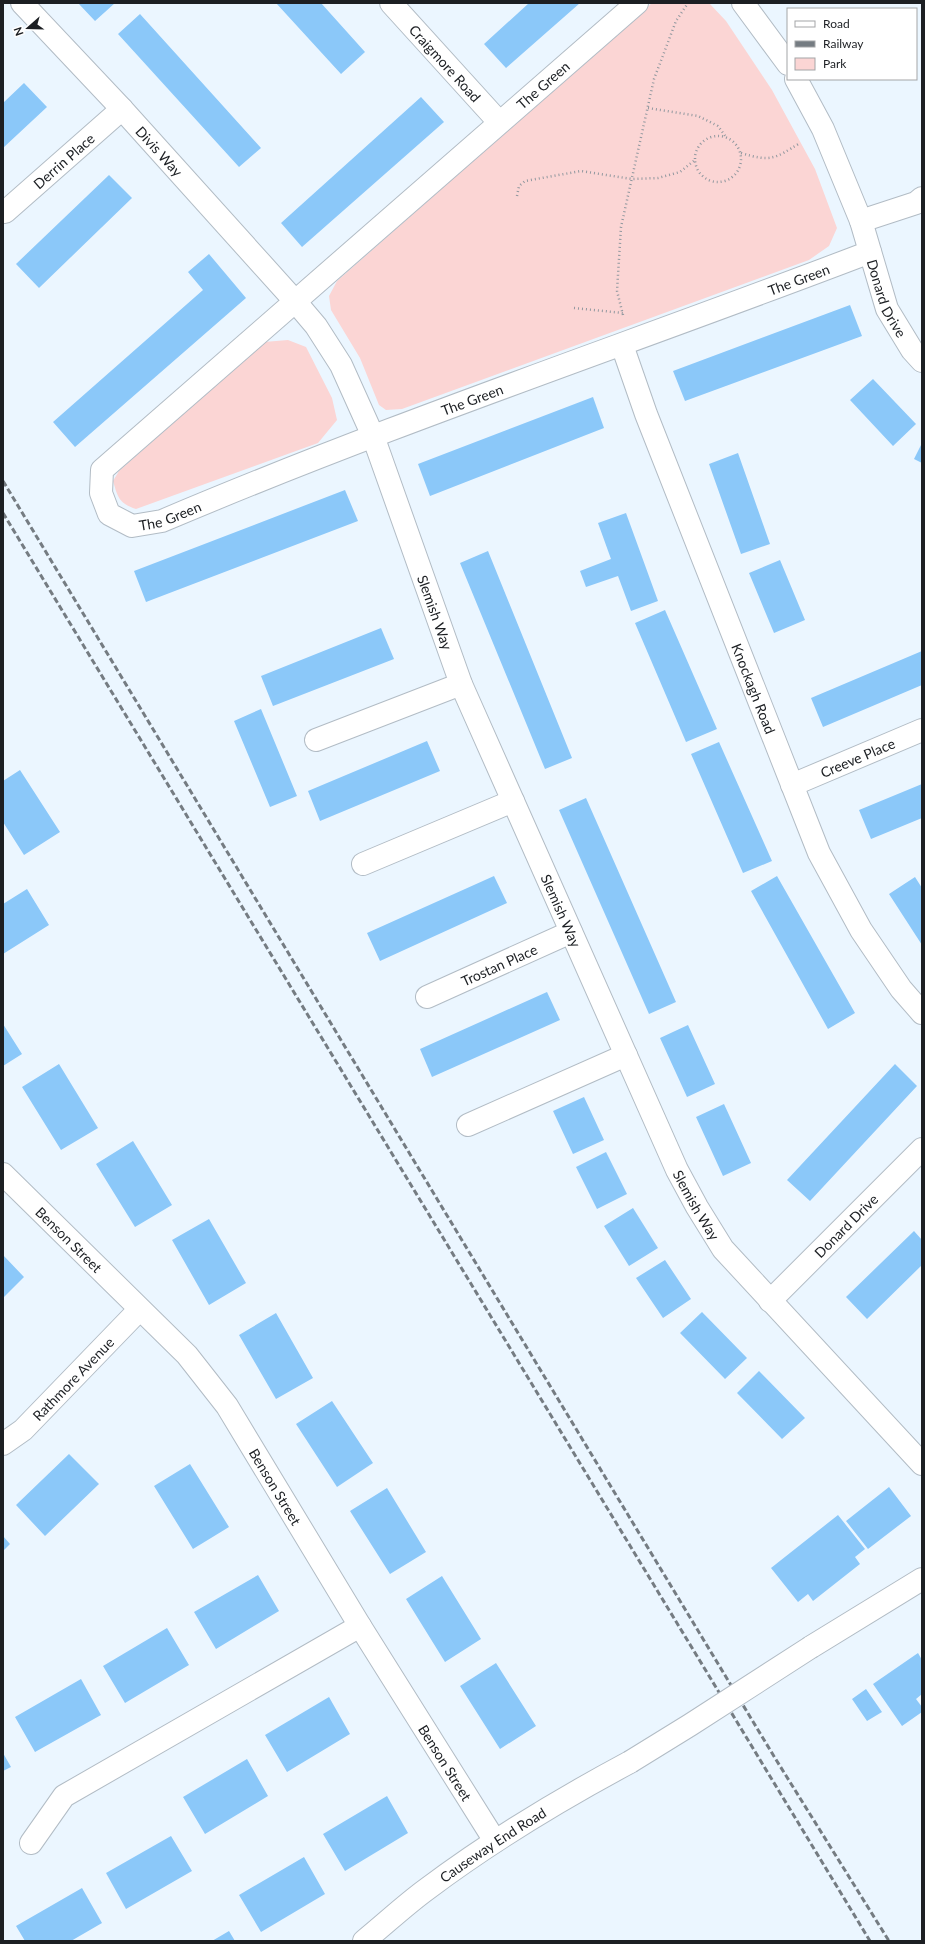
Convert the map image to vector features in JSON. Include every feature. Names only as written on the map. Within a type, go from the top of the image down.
[{"type":"street","name":"Divis Way","points":[[22,3],[122,109],[294,300]]},
{"type":"street","name":"Craigmore Road","points":[[391,3],[499,122]]},
{"type":"street","name":"The Green","points":[[637,3],[294,300],[102,470],[101,493],[109,514],[132,526],[162,521],[373,436],[870,252]]},
{"type":"street","points":[[743,3],[787,63]]},
{"type":"street","name":"Donard Drive","points":[[797,80],[823,129],[861,221],[887,309],[912,350],[922,362]]},
{"type":"street","name":"Derrin Place","points":[[5,212],[122,109]]},
{"type":"street","points":[[861,221],[916,203],[922,198]]},
{"type":"street","name":"Slemish Way","points":[[294,300],[316,326],[341,365],[373,436],[461,684],[626,1055],[678,1170],[697,1207],[723,1250],[922,1464]]},
{"type":"street","name":"Knockagh Road","points":[[622,345],[648,422],[819,853],[861,930],[901,989],[922,1013]]},
{"type":"street","points":[[316,740],[461,684]]},
{"type":"street","name":"Creeve Place","points":[[792,785],[922,730]]},
{"type":"street","points":[[363,864],[513,801]]},
{"type":"street","name":"Trostan Place","points":[[427,997],[571,932]]},
{"type":"street","points":[[468,1125],[626,1055]]},
{"type":"street","name":"Donard Drive","points":[[770,1301],[922,1149]]},
{"type":"street","name":"Benson Street","points":[[3,1174],[139,1310],[187,1355],[227,1406],[360,1626],[495,1842]]},
{"type":"street","name":"Rathmore Avenue","points":[[3,1444],[24,1430],[139,1310]]},
{"type":"street","name":"Causeway End Road","points":[[364,1941],[426,1890],[495,1842],[564,1798],[630,1762],[690,1726],[810,1647],[922,1579]]},
{"type":"street","points":[[31,1843],[64,1796],[360,1626]]},
{"type":"path","points":[[622,345],[625,323],[617,291],[621,227],[654,79],[676,21],[688,3]]},
{"type":"path","points":[[648,108],[698,116],[718,126],[726,137],[738,146],[741,154],[740,169],[729,180],[722,182],[706,180],[700,175],[696,168],[696,152],[704,140],[711,137],[726,137]]},
{"type":"path","points":[[741,154],[760,159],[775,158],[823,129]]},
{"type":"path","points":[[517,196],[519,186],[525,181],[581,171],[632,179],[658,178],[680,172],[695,160]]},
{"type":"path","points":[[574,308],[623,313]]},
{"type":"green space","points":[[652,3],[709,3],[726,21],[772,90],[815,169],[837,228],[829,246],[809,260],[402,409],[386,410],[379,405],[360,358],[331,310],[329,296],[337,281]]},
{"type":"green space","points":[[288,340],[306,347],[332,398],[337,420],[318,443],[136,509],[120,499],[113,481],[119,471],[264,342]]},
{"type":"building","points":[[78,3],[115,3],[95,21]]},
{"type":"building","points":[[276,3],[321,3],[365,52],[341,74]]},
{"type":"building","points":[[529,3],[580,3],[506,68],[484,44]]},
{"type":"building","points":[[140,14],[261,148],[239,167],[118,34]]},
{"type":"building","points":[[24,83],[47,107],[3,148],[3,103]]},
{"type":"building","points":[[421,97],[444,122],[302,247],[281,223]]},
{"type":"building","points":[[109,175],[132,198],[39,288],[16,264]]},
{"type":"building","points":[[209,254],[246,298],[75,447],[53,422],[203,290],[188,272]]},
{"type":"building","points":[[850,305],[862,336],[685,401],[673,371]]},
{"type":"building","points":[[873,379],[916,424],[893,446],[850,400]]},
{"type":"building","points":[[593,397],[604,428],[430,496],[418,464]]},
{"type":"building","points":[[922,443],[922,463],[914,459]]},
{"type":"building","points":[[738,453],[770,544],[741,554],[709,464]]},
{"type":"building","points":[[345,490],[358,521],[146,602],[134,571]]},
{"type":"building","points":[[626,513],[658,601],[631,611],[618,576],[586,587],[580,571],[611,559],[598,523]]},
{"type":"building","points":[[488,551],[572,758],[545,769],[460,563]]},
{"type":"building","points":[[780,560],[805,620],[774,633],[749,573]]},
{"type":"building","points":[[665,610],[717,729],[686,742],[635,623]]},
{"type":"building","points":[[381,628],[394,659],[273,706],[261,676]]},
{"type":"building","points":[[922,651],[922,685],[823,727],[811,698]]},
{"type":"building","points":[[261,709],[297,796],[270,807],[234,721]]},
{"type":"building","points":[[427,741],[440,771],[320,821],[308,791]]},
{"type":"building","points":[[719,742],[772,861],[743,873],[691,754]]},
{"type":"building","points":[[20,770],[60,832],[24,855],[3,822],[3,781]]},
{"type":"building","points":[[922,784],[922,818],[871,839],[859,810]]},
{"type":"building","points":[[586,798],[676,1002],[649,1014],[559,810]]},
{"type":"building","points":[[494,876],[507,903],[380,961],[367,933]]},
{"type":"building","points":[[777,876],[855,1013],[828,1029],[751,891]]},
{"type":"building","points":[[915,877],[922,888],[922,945],[889,894]]},
{"type":"building","points":[[27,889],[49,925],[3,954],[3,904]]},
{"type":"building","points":[[547,992],[560,1020],[432,1077],[420,1049]]},
{"type":"building","points":[[3,1024],[22,1054],[3,1066]]},
{"type":"building","points":[[688,1025],[715,1084],[687,1097],[660,1038]]},
{"type":"building","points":[[59,1064],[98,1128],[61,1150],[22,1087]]},
{"type":"building","points":[[895,1064],[917,1086],[810,1201],[787,1180]]},
{"type":"building","points":[[584,1097],[604,1140],[573,1154],[553,1111]]},
{"type":"building","points":[[724,1104],[751,1163],[723,1176],[696,1117]]},
{"type":"building","points":[[133,1141],[172,1205],[135,1227],[96,1164]]},
{"type":"building","points":[[606,1152],[627,1194],[597,1209],[576,1167]]},
{"type":"building","points":[[633,1208],[658,1248],[629,1266],[604,1226]]},
{"type":"building","points":[[209,1219],[246,1283],[209,1305],[172,1240]]},
{"type":"building","points":[[914,1231],[922,1240],[922,1265],[867,1319],[846,1297]]},
{"type":"building","points":[[3,1255],[24,1277],[3,1298]]},
{"type":"building","points":[[665,1260],[691,1299],[663,1318],[636,1278]]},
{"type":"building","points":[[702,1312],[747,1358],[725,1379],[680,1333]]},
{"type":"building","points":[[276,1313],[313,1378],[276,1399],[239,1335]]},
{"type":"building","points":[[759,1371],[805,1418],[782,1439],[737,1393]]},
{"type":"building","points":[[332,1401],[373,1463],[337,1487],[296,1424]]},
{"type":"building","points":[[69,1454],[99,1484],[45,1536],[16,1505]]},
{"type":"building","points":[[190,1464],[229,1527],[193,1549],[154,1486]]},
{"type":"building","points":[[889,1487],[911,1516],[868,1549],[846,1521]]},
{"type":"building","points":[[387,1488],[426,1552],[390,1574],[350,1511]]},
{"type":"building","points":[[838,1515],[865,1549],[855,1557],[860,1564],[813,1601],[808,1594],[798,1602],[771,1568]]},
{"type":"building","points":[[3,1536],[10,1544],[3,1551]]},
{"type":"building","points":[[258,1575],[279,1611],[216,1649],[194,1612]]},
{"type":"building","points":[[442,1576],[481,1639],[445,1662],[406,1599]]},
{"type":"building","points":[[167,1628],[189,1665],[125,1703],[103,1666]]},
{"type":"building","points":[[918,1653],[922,1660],[922,1694],[916,1699],[922,1707],[922,1712],[902,1726],[873,1684]]},
{"type":"building","points":[[496,1663],[536,1726],[500,1749],[460,1686]]},
{"type":"building","points":[[81,1679],[101,1715],[35,1752],[15,1717]]},
{"type":"building","points":[[866,1689],[882,1712],[867,1721],[852,1699]]},
{"type":"building","points":[[329,1697],[350,1734],[287,1772],[265,1735]]},
{"type":"building","points":[[3,1753],[11,1767],[3,1771]]},
{"type":"building","points":[[247,1759],[268,1796],[205,1834],[183,1797]]},
{"type":"building","points":[[387,1796],[408,1833],[345,1871],[323,1834]]},
{"type":"building","points":[[171,1836],[192,1871],[126,1909],[106,1873]]},
{"type":"building","points":[[304,1857],[325,1894],[261,1932],[239,1895]]},
{"type":"building","points":[[82,1888],[102,1923],[71,1941],[25,1941],[16,1926]]},
{"type":"building","points":[[229,1931],[235,1941],[212,1941]]},
{"type":"railway","points":[[3,481],[775,1758],[889,1941]]},
{"type":"railway","points":[[3,513],[870,1941]]}]
